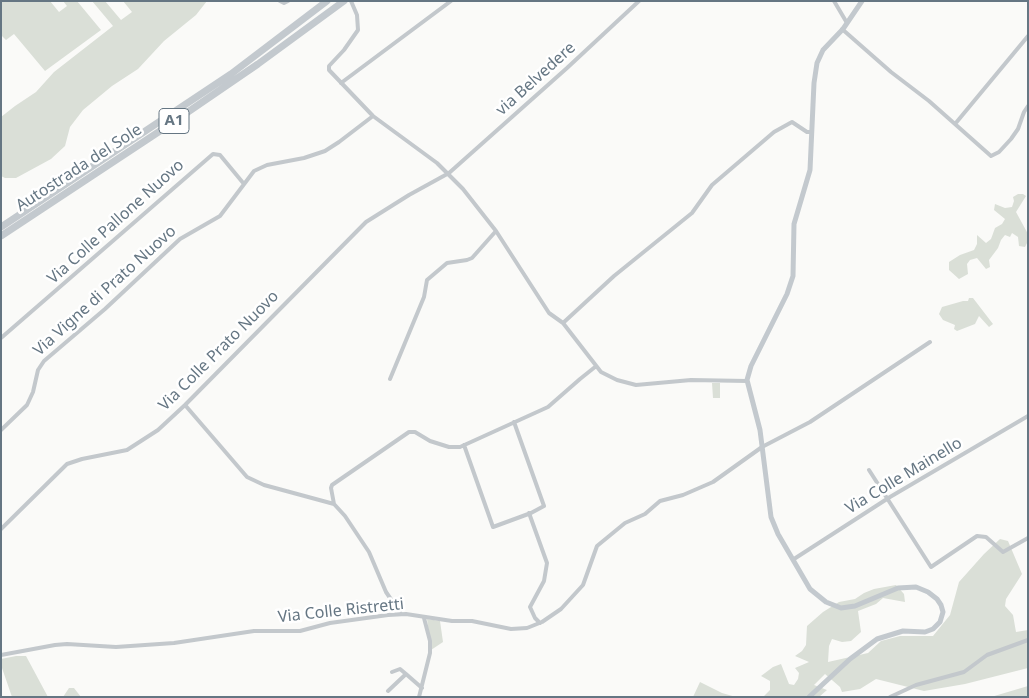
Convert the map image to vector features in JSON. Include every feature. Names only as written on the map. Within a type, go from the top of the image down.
[{"type":"highway","name":"Autostrada del Sole","points":[[1,226],[230,74],[327,1]]},
{"type":"highway","name":"Autostrada del Sole","points":[[1,236],[166,128],[344,1]]},
{"type":"street","points":[[280,2],[288,1]]},
{"type":"street","points":[[351,1],[358,19],[358,30],[328,68],[329,71],[373,116],[449,173],[496,230],[549,313],[563,323],[595,367],[605,375],[636,385],[691,380],[747,381]]},
{"type":"street","points":[[341,83],[451,1]]},
{"type":"street","name":"via Belvedere","points":[[449,173],[639,1]]},
{"type":"street","points":[[834,1],[847,22]]},
{"type":"street","points":[[809,697],[850,659],[877,639],[903,631],[925,632],[933,629],[940,622],[943,611],[939,601],[933,595],[922,589],[910,587],[898,588],[855,606],[842,608],[819,598],[810,589],[779,535],[771,517],[759,424],[747,381],[751,366],[787,294],[793,276],[794,224],[809,177],[814,83],[817,63],[824,49],[842,30],[862,1]]},
{"type":"street","points":[[842,30],[989,154],[994,156],[1015,134],[1028,106]]},
{"type":"street","points":[[955,124],[1028,36]]},
{"type":"street","name":"Via Vigne di Prato Nuovo","points":[[1,430],[27,405],[33,392],[39,368],[44,361],[99,315],[180,239],[220,216],[254,171],[267,165],[304,158],[325,151],[373,116]]},
{"type":"street","points":[[563,323],[614,276],[692,213],[712,185],[774,132],[793,122],[807,132],[812,132]]},
{"type":"street","name":"Via Colle Pallone Nuovo","points":[[1,338],[213,154],[220,155],[244,184]]},
{"type":"street","name":"Via Colle Prato Nuovo","points":[[1,529],[67,464],[130,449],[158,430],[185,405],[361,226],[386,208],[449,173]]},
{"type":"street","points":[[390,379],[424,297],[427,280],[447,263],[472,258],[496,230]]},
{"type":"street","name":"Via Colle Ristretti","points":[[1,655],[67,644],[116,647],[172,644],[257,631],[300,631],[330,623],[401,614],[418,615],[424,618],[472,621],[511,630],[527,628],[540,623],[561,609],[582,584],[597,546],[625,524],[645,514],[660,501],[683,495],[713,482],[762,447],[810,422],[930,342]]},
{"type":"street","points":[[401,614],[383,586],[369,552],[345,516],[334,504],[332,485],[406,434],[415,432],[435,443],[452,448],[464,445],[548,406],[595,367]]},
{"type":"street","points":[[185,405],[247,476],[264,485],[334,504]]},
{"type":"street","name":"Via Colle Mainello","points":[[794,559],[887,499],[1028,416]]},
{"type":"street","points":[[464,445],[493,526],[529,513],[544,506],[514,422]]},
{"type":"street","points":[[869,470],[932,567],[979,535],[986,537],[1003,552],[1028,538]]},
{"type":"street","points":[[529,513],[547,563],[544,581],[530,607],[535,618],[540,623]]},
{"type":"street","points":[[419,697],[430,653],[430,641],[424,618]]},
{"type":"street","points":[[890,697],[916,685],[964,672],[987,656],[1028,640]]},
{"type":"street","points":[[392,672],[400,669],[422,688]]},
{"type":"street","points":[[388,691],[406,674]]},
{"type":"shaded area","points":[[1,1],[50,1],[59,12],[67,6],[63,1],[77,1],[101,30],[45,71],[14,34],[6,40],[1,35]]},
{"type":"shaded area","points":[[92,1],[105,1],[121,20],[132,12],[123,1],[207,1],[196,15],[164,41],[138,69],[112,86],[83,110],[70,127],[65,146],[51,159],[16,178],[1,176],[1,117],[36,92],[54,72],[113,26]]},
{"type":"shaded area","points":[[1018,194],[1026,196],[1016,212],[1028,234],[1028,241],[1025,247],[1019,246],[1018,237],[1012,233],[1010,237],[1005,235],[989,260],[990,267],[986,269],[977,258],[970,260],[967,264],[968,274],[959,279],[949,270],[949,262],[960,255],[974,250],[977,244],[977,235],[986,243],[991,239],[995,228],[1002,224],[1005,219],[994,210],[995,204],[1005,208],[1012,207],[1013,197]]},
{"type":"shaded area","points":[[969,298],[973,298],[993,324],[989,327],[979,316],[975,324],[957,331],[954,329],[955,325],[943,320],[939,314],[942,307],[968,301]]},
{"type":"shaded area","points":[[712,383],[720,383],[720,398],[713,398]]},
{"type":"shaded area","points":[[1000,539],[1008,541],[1022,574],[1006,599],[1005,606],[1013,615],[1016,632],[1028,630],[1028,668],[965,684],[924,691],[876,679],[860,689],[842,692],[840,687],[825,674],[814,685],[827,690],[819,697],[763,697],[770,690],[770,681],[761,676],[773,667],[781,664],[789,684],[794,685],[799,673],[795,668],[809,662],[795,656],[806,645],[807,626],[823,612],[839,602],[855,599],[874,589],[896,585],[904,594],[905,602],[883,598],[876,604],[858,611],[861,632],[851,641],[842,642],[832,639],[829,646],[828,662],[868,653],[881,641],[900,636],[933,636],[950,615],[959,582]]},
{"type":"shaded area","points":[[427,619],[440,621],[443,642],[431,650]]},
{"type":"shaded area","points":[[26,656],[48,697],[12,697],[2,668],[1,659]]},
{"type":"shaded area","points":[[700,682],[722,693],[736,697],[693,697]]},
{"type":"shaded area","points":[[1028,686],[1028,697],[991,697]]},
{"type":"shaded area","points":[[69,688],[74,688],[81,697],[63,697]]}]
